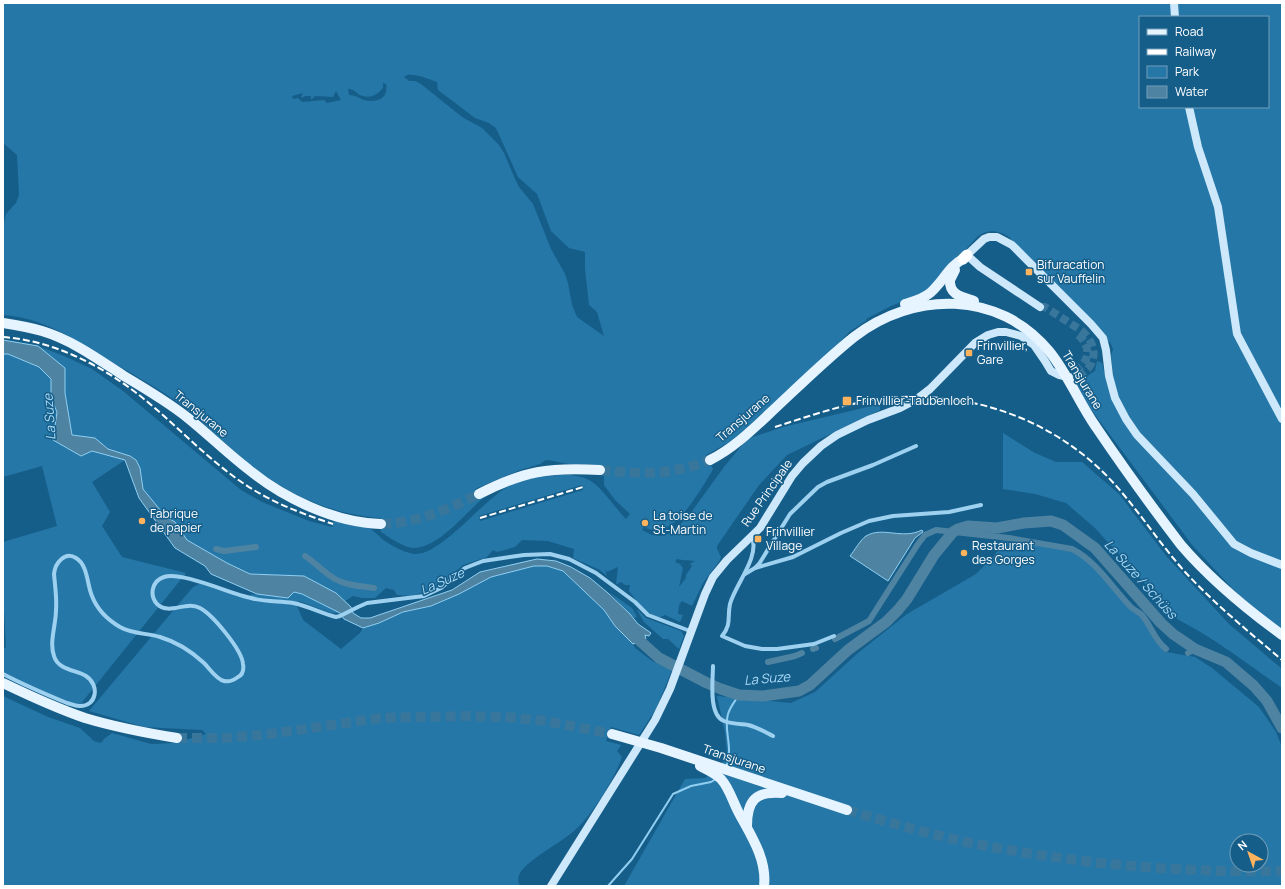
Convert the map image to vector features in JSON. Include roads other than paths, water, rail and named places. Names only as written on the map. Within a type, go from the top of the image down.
[{"type":"main road","points":[[1174,3],[1175,16]]},
{"type":"main road","points":[[1189,108],[1198,147],[1218,207],[1237,334],[1282,419]]},
{"type":"main road","points":[[877,322],[891,309],[928,295],[958,262],[984,239],[989,237],[997,237],[1012,246],[1034,267],[1091,324],[1102,338],[1106,350],[1109,376],[1115,398],[1126,419],[1137,435],[1193,494],[1234,544],[1251,553],[1282,565]]},
{"type":"main road","points":[[965,257],[952,274],[950,286],[954,293],[958,296],[980,303],[989,311]]},
{"type":"main road","points":[[965,257],[1040,307]]},
{"type":"main road","name":"Transjurane","points":[[710,460],[733,446],[844,346],[877,322],[905,310],[937,304],[967,305],[989,311],[1014,322],[1039,340],[1070,377],[1085,410],[1114,453],[1185,551],[1231,596],[1282,635]]},
{"type":"main road","name":"Transjurane","points":[[3,323],[42,331],[66,341],[84,351],[174,406],[249,470],[294,499],[311,507],[346,519],[381,524]]},
{"type":"main road","name":"Rue Principale","points":[[551,886],[655,720],[670,688],[704,594],[713,577],[764,521],[792,476],[803,463],[821,446],[853,427],[900,408],[913,401],[930,389],[975,343],[988,335],[998,332],[1013,333],[1028,339],[1046,361],[1070,377]]},
{"type":"main road","points":[[479,494],[523,475],[538,471],[574,468],[600,470]]},
{"type":"main road","points":[[3,683],[54,707],[85,718],[140,732],[177,738]]},
{"type":"main road","name":"Transjurane","points":[[614,735],[670,751],[847,810]]},
{"type":"main road","points":[[670,751],[709,770],[720,779],[728,790],[762,859],[765,875],[764,886]]},
{"type":"main road","points":[[747,826],[748,808],[758,796],[770,792],[796,794]]},
{"type":"street","points":[[755,568],[790,514],[818,487],[916,446]]},
{"type":"street","points":[[745,574],[755,568],[793,557],[847,530],[869,521],[893,516],[949,512],[981,505]]},
{"type":"street","points":[[751,537],[753,549],[745,574],[730,603],[729,625],[722,636],[745,646],[762,649],[777,649],[814,644],[834,636]]},
{"type":"street","points":[[3,674],[44,694],[70,704],[80,706],[88,704],[94,699],[96,691],[94,684],[87,677],[62,667],[54,657],[53,647],[56,611],[54,574],[58,562],[64,557],[70,556],[76,557],[81,562],[85,569],[92,598],[109,619],[120,627],[131,632],[166,639],[185,648],[204,663],[218,678],[225,682],[232,681],[242,673],[244,665],[236,648],[218,623],[200,607],[186,605],[169,609],[158,604],[152,593],[153,587],[157,581],[164,577],[172,576],[192,579],[253,599],[293,603],[336,617],[354,608],[373,602],[424,596],[442,588],[465,568],[483,560],[524,555],[550,554],[569,559],[596,573],[634,602],[648,615],[690,634]]},
{"type":"street","points":[[713,666],[712,692],[716,712],[719,718],[724,722],[732,722],[755,727],[773,736]]},
{"type":"water","points":[[3,340],[38,346],[65,368],[65,393],[72,435],[95,438],[108,449],[130,456],[136,460],[140,468],[143,489],[166,517],[175,522],[187,540],[227,563],[250,574],[304,576],[336,593],[351,607],[353,613],[361,618],[370,618],[452,590],[480,572],[537,559],[556,561],[571,567],[590,578],[630,614],[638,624],[651,633],[649,636],[645,635],[646,639],[633,644],[615,626],[604,610],[563,571],[547,566],[534,566],[491,577],[459,594],[431,606],[403,612],[379,623],[363,628],[344,619],[340,613],[302,594],[294,592],[288,598],[257,594],[211,574],[205,566],[175,548],[139,498],[125,460],[92,451],[81,456],[53,440],[57,412],[51,398],[51,379],[39,367],[8,354],[3,354]]},
{"type":"water","points":[[922,530],[923,532],[915,538],[888,581],[850,556],[860,542],[872,533],[907,534]]},
{"type":"waterway","name":"La Suze / Schüss","points":[[631,629],[640,641],[659,658],[721,689],[739,695],[763,696],[799,691],[810,685],[848,650],[886,622],[898,610],[907,599],[934,555],[953,532],[968,526],[997,528],[1024,523],[1051,521],[1063,525],[1095,548],[1161,623],[1173,634],[1195,649],[1226,662],[1254,686],[1267,701],[1282,728]]},
{"type":"waterway","points":[[835,639],[869,621],[918,544],[925,535],[936,530],[1009,538],[1072,549],[1081,554],[1096,567],[1130,606],[1141,614],[1148,623],[1155,637],[1166,649]]},
{"type":"waterway","points":[[216,549],[224,551],[256,547]]},
{"type":"waterway","points":[[305,556],[335,579],[344,583],[374,588]]},
{"type":"waterway","name":"La Suze / Schüss","points":[[1188,653],[1195,649]]},
{"type":"waterway","points":[[768,662],[802,653]]},
{"type":"waterway","points":[[726,767],[729,753],[727,726],[728,714],[739,695]]},
{"type":"waterway","points":[[608,886],[632,859],[673,794],[691,786],[711,782],[716,779]]},
{"type":"tunnel","points":[[1040,307],[1045,307],[1079,329],[1091,342],[1094,356],[1092,363],[1081,374],[1072,377]]},
{"type":"tunnel","points":[[1078,335],[1082,338],[1087,351],[1086,359],[1080,367]]},
{"type":"tunnel","points":[[600,470],[643,473],[668,471],[681,469],[710,460]]},
{"type":"tunnel","points":[[381,524],[408,521],[432,515],[479,494]]},
{"type":"tunnel","points":[[177,738],[225,738],[270,734],[380,718],[466,716],[505,717],[546,721],[612,734]]},
{"type":"tunnel","points":[[847,810],[914,829],[1018,852],[1093,862],[1168,869],[1282,871]]},
{"type":"railway","points":[[3,337],[43,344],[100,368],[134,391],[216,463],[240,481],[262,495],[285,506],[333,524]]},
{"type":"railway","points":[[775,427],[853,404],[879,399],[910,397],[941,398],[972,403],[1002,411],[1031,422],[1058,437],[1084,455],[1107,476],[1128,499],[1166,549],[1197,585],[1245,629],[1282,660]]},
{"type":"railway","points":[[480,518],[583,487]]},
{"type":"place","name":"Bifuracation sur Vauffelin","points":[[1029,272]]},
{"type":"place","name":"Frinvillier, Gare","points":[[969,353]]},
{"type":"place","name":"Frinvillier-Taubenloch","points":[[847,401]]},
{"type":"place","name":"Fabrique de papier","points":[[142,521]]},
{"type":"place","name":"La toise de St-Martin","points":[[645,523]]},
{"type":"place","name":"Frinvillier Village","points":[[758,539]]},
{"type":"place","name":"Restaurant des Gorges","points":[[964,553]]},
{"type":"water label","name":"La Suze","points":[[49,417]]},
{"type":"water label","name":"La Suze","points":[[442,581]]},
{"type":"water label","name":"La Suze","points":[[767,678]]}]
